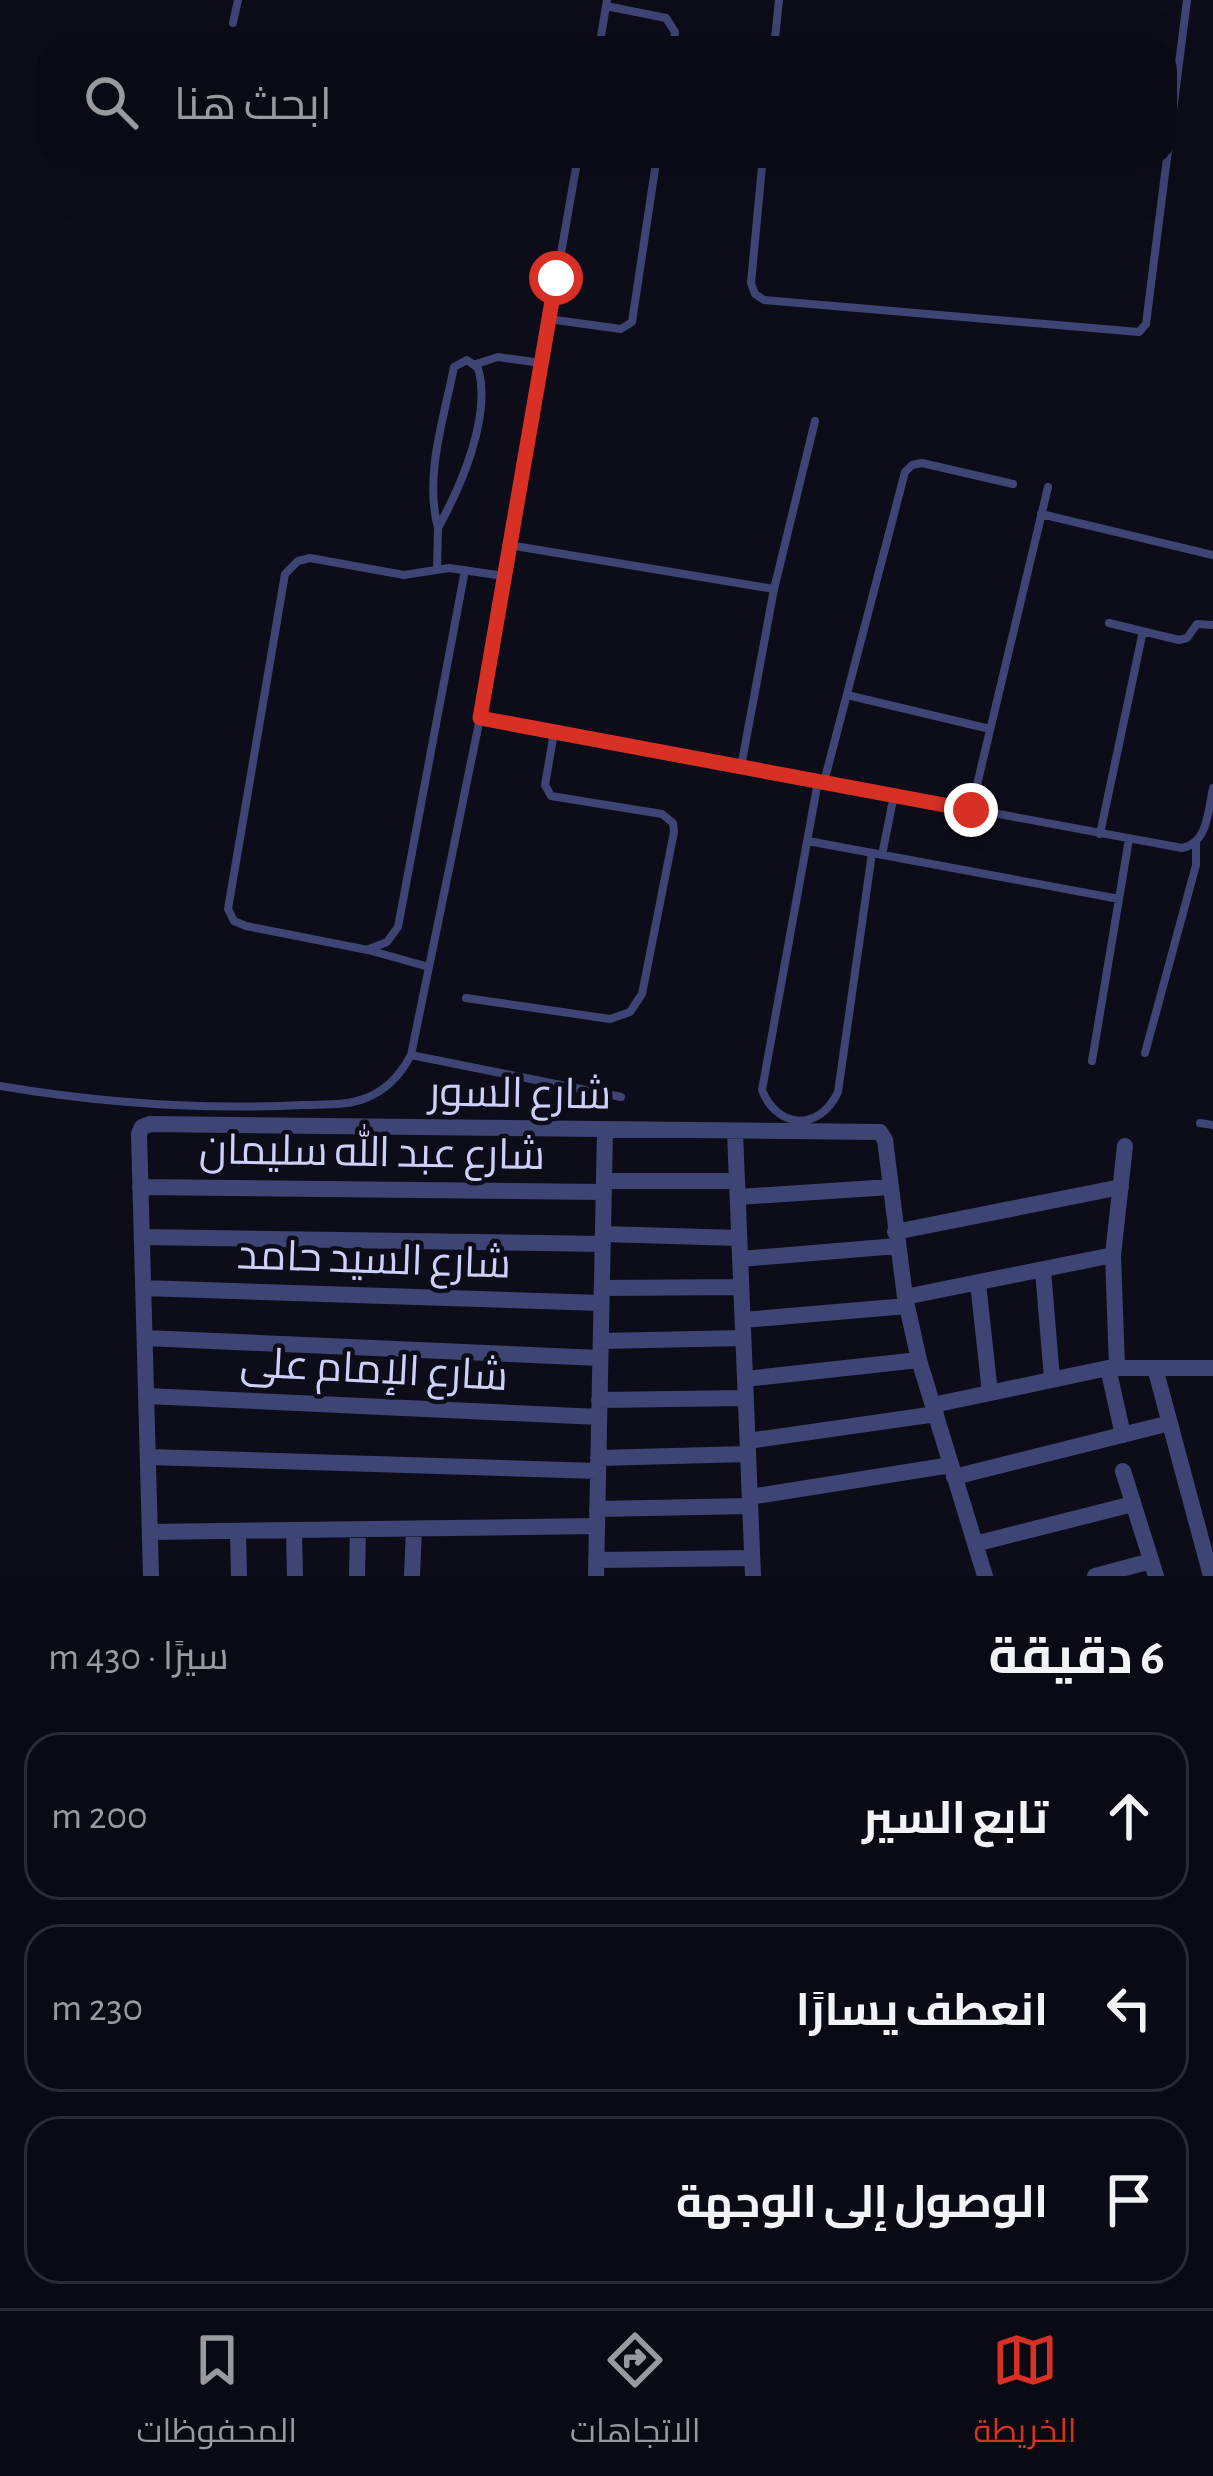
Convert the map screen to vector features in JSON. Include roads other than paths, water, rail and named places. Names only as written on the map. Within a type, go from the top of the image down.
[{"type":"street","name":"شارع السور","points":[[140,1187],[139,1134],[150,1124],[876,1131],[883,1135],[890,1187]]},
{"type":"street","points":[[605,1131],[596,1568],[752,1567],[735,1132]]},
{"type":"street","points":[[1123,1435],[1112,1367],[1113,1255],[1125,1146]]},
{"type":"street","points":[[140,1187],[152,1576]]},
{"type":"street","name":"شارع عبد الله سليمان","points":[[140,1187],[890,1187]]},
{"type":"street","points":[[890,1187],[906,1302],[920,1360],[985,1576]]},
{"type":"street","points":[[740,1259],[896,1239],[1121,1187]]},
{"type":"street","points":[[142,1237],[740,1238]]},
{"type":"street","points":[[145,1338],[600,1349],[906,1302],[1113,1255]]},
{"type":"street","points":[[1043,1270],[1052,1379]]},
{"type":"street","points":[[978,1283],[990,1393]]},
{"type":"street","name":"شارع السيد حامد","points":[[143,1288],[601,1296],[742,1287]]},
{"type":"street","points":[[745,1379],[920,1360]]},
{"type":"street","points":[[148,1457],[598,1464],[748,1448],[1112,1367],[1213,1368]]},
{"type":"street","points":[[1155,1368],[1211,1576]]},
{"type":"street","name":"شارع الإمام على","points":[[146,1396],[599,1409],[746,1398]]},
{"type":"street","points":[[150,1532],[414,1529],[597,1518],[952,1471],[1170,1423]]},
{"type":"street","points":[[1095,1576],[1153,1569],[1123,1471]]},
{"type":"street","points":[[975,1544],[1133,1504]]},
{"type":"street","points":[[412,1576],[414,1529]]},
{"type":"street","points":[[357,1576],[358,1530]]},
{"type":"street","points":[[294,1532],[295,1576]]},
{"type":"street","points":[[238,1533],[239,1576]]},
{"type":"lane","points":[[233,23],[238,0]]},
{"type":"lane","points":[[775,36],[778,0]]},
{"type":"lane","points":[[1177,79],[1187,0]]},
{"type":"lane","points":[[600,36],[607,3],[666,17],[674,36]]},
{"type":"lane","points":[[0,1086],[127,1102],[253,1107],[355,1102],[383,1090],[411,1055],[480,718],[576,168]]},
{"type":"lane","points":[[548,319],[621,328],[632,322],[655,168]]},
{"type":"lane","points":[[763,168],[751,283],[754,293],[764,300],[1139,332],[1146,324],[1166,168]]},
{"type":"lane","points":[[436,570],[433,478],[454,367],[467,360],[476,364],[498,357],[541,363]]},
{"type":"lane","points":[[438,528],[466,472],[482,399],[476,364]]},
{"type":"lane","points":[[741,766],[774,589],[815,421]]},
{"type":"lane","points":[[895,795],[877,854],[838,1092],[824,1113],[809,1120],[792,1120],[770,1106],[763,1090],[807,841],[905,472],[922,463],[1013,484]]},
{"type":"lane","points":[[971,810],[1048,487]]},
{"type":"lane","points":[[1041,514],[1213,554]]},
{"type":"lane","points":[[509,545],[774,589]]},
{"type":"lane","points":[[429,967],[246,926],[235,921],[228,909],[285,574],[292,564],[310,558],[404,575],[449,568],[504,576]]},
{"type":"lane","points":[[368,950],[387,942],[398,927],[465,570]]},
{"type":"lane","points":[[1109,623],[1183,640],[1197,624],[1213,625]]},
{"type":"lane","points":[[1100,834],[1143,631]]},
{"type":"lane","points":[[847,695],[990,729]]},
{"type":"lane","points":[[480,718],[1100,834],[1182,848],[1196,844]]},
{"type":"lane","points":[[466,998],[610,1019],[630,1012],[642,994],[673,823],[662,814],[550,796],[545,785],[554,732]]},
{"type":"lane","points":[[1144,1053],[1213,788]]},
{"type":"lane","points":[[1091,1060],[1129,839]]},
{"type":"lane","points":[[807,841],[1119,899]]},
{"type":"lane","points":[[411,1055],[621,1097]]},
{"type":"lane","points":[[1200,1123],[1213,1125]]}]
